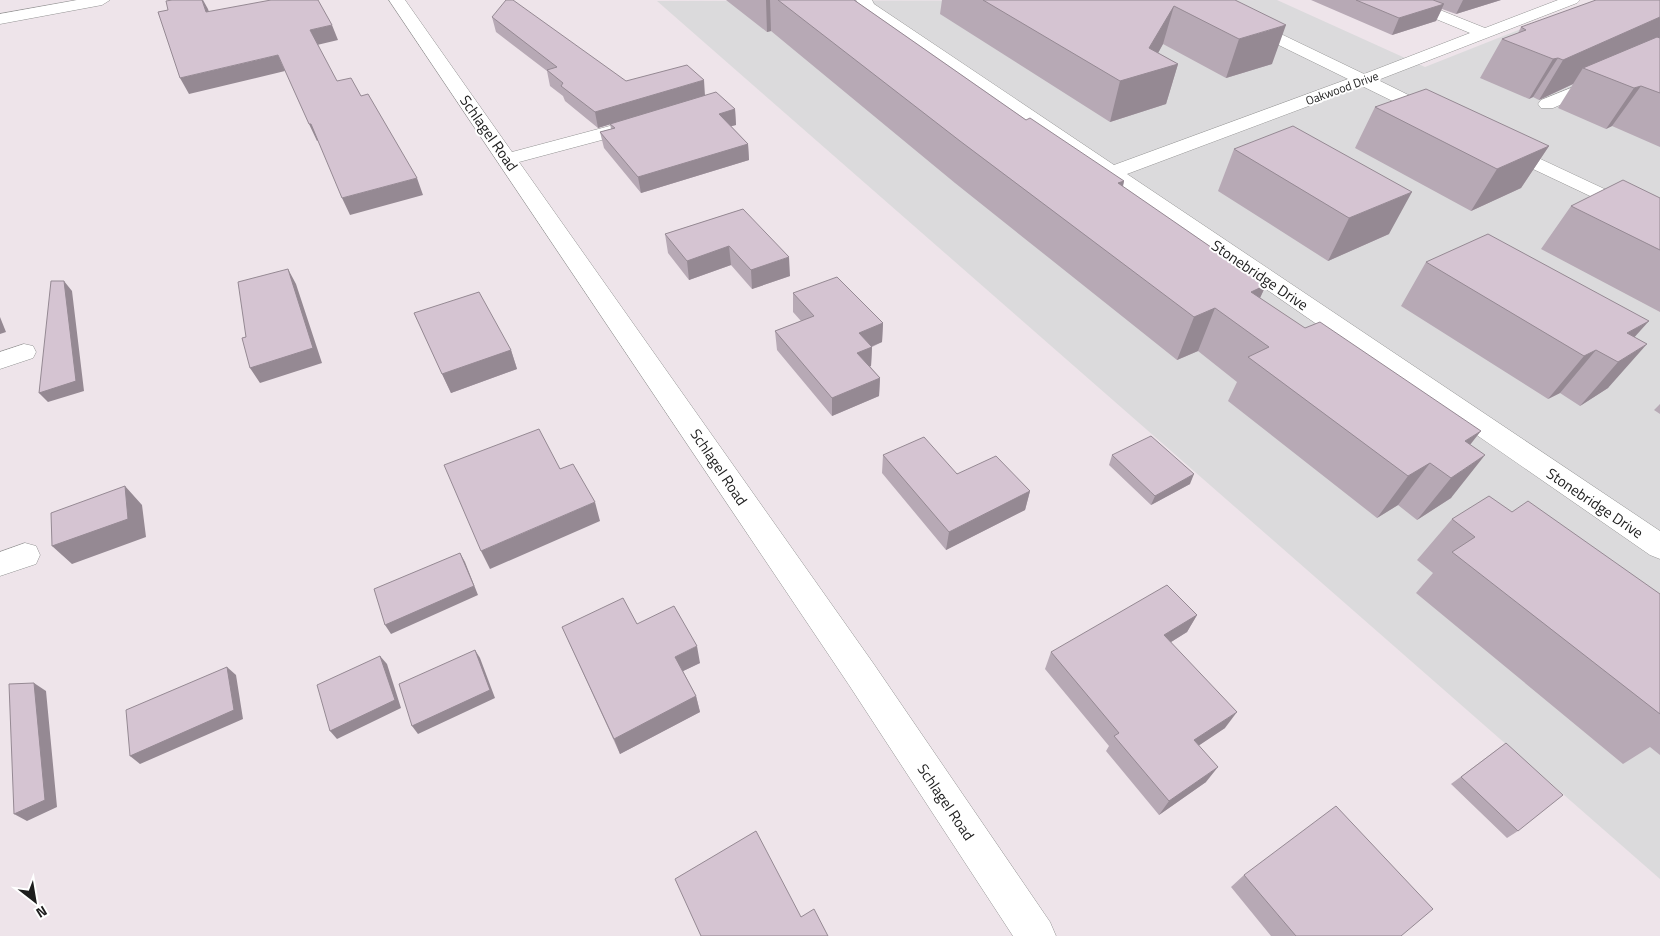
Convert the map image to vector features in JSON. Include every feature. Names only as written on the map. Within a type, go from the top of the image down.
[{"type":"street","points":[[0,19],[102,0]]},
{"type":"street","name":"Schlagel Road","points":[[397,0],[861,674],[1036,936]]},
{"type":"street","name":"Stonebridge Drive","points":[[864,0],[868,7],[1660,547]]},
{"type":"street","points":[[1198,0],[1450,122]]},
{"type":"street","points":[[1402,0],[1483,33]]},
{"type":"street","name":"Oakwood Drive","points":[[1110,173],[1363,80],[1572,0]]},
{"type":"street","points":[[1548,104],[1611,76]]},
{"type":"street","points":[[507,159],[652,120]]},
{"type":"street","points":[[1485,139],[1660,223]]},
{"type":"street","points":[[0,361],[24,352]]},
{"type":"shaded area","points":[[1277,0],[1425,67],[1579,6],[1605,0],[1660,0],[1660,879],[657,1]]},
{"type":"building","points":[[202,0],[206,12],[271,0],[318,0],[332,25],[310,30],[337,81],[351,78],[361,96],[368,94],[417,178],[342,198],[311,124],[309,124],[278,55],[180,78],[158,12],[168,10],[166,1]]},
{"type":"building","points":[[506,0],[513,0],[626,81],[687,65],[704,80],[595,112],[561,86],[563,83],[547,70],[557,67],[492,17]]},
{"type":"building","points":[[778,0],[854,0],[1026,120],[1030,118],[1124,181],[1118,183],[1266,285],[1251,292],[1305,328],[1320,322],[1481,431],[1465,441],[1485,455],[1451,478],[1430,463],[1408,476],[1248,357],[1269,347],[1215,308],[1194,317],[960,141]]},
{"type":"building","points":[[983,0],[1235,0],[1286,25],[1239,39],[1174,6],[1149,48],[1178,64],[1120,81]]},
{"type":"building","points":[[1356,0],[1433,0],[1444,4],[1399,18]]},
{"type":"building","points":[[1596,0],[1660,0],[1660,17],[1563,60],[1553,59],[1502,39],[1526,30],[1521,27]]},
{"type":"building","points":[[1657,37],[1660,38],[1660,93],[1641,86],[1634,88],[1583,68]]},
{"type":"building","points":[[1426,89],[1549,146],[1497,169],[1375,107]]},
{"type":"building","points":[[716,92],[735,109],[719,114],[748,144],[638,177],[600,132],[615,128],[610,124]]},
{"type":"building","points":[[1293,126],[1412,192],[1349,218],[1234,149]]},
{"type":"building","points":[[1623,180],[1660,198],[1660,250],[1571,206]]},
{"type":"building","points":[[743,209],[789,257],[751,270],[729,246],[687,261],[665,234]]},
{"type":"building","points":[[1488,234],[1649,321],[1627,333],[1647,344],[1618,362],[1596,350],[1584,356],[1426,262]]},
{"type":"building","points":[[288,269],[313,348],[250,368],[242,338],[246,337],[238,282]]},
{"type":"building","points":[[837,277],[883,323],[859,333],[872,347],[857,353],[880,378],[832,398],[775,331],[814,316],[793,293]]},
{"type":"building","points":[[51,281],[64,281],[76,381],[39,393]]},
{"type":"building","points":[[479,292],[511,350],[442,374],[414,313]]},
{"type":"building","points":[[539,429],[560,469],[573,464],[595,502],[481,551],[444,465]]},
{"type":"building","points":[[1151,436],[1194,474],[1155,496],[1112,455]]},
{"type":"building","points":[[924,437],[957,474],[996,456],[1030,491],[949,532],[883,455]]},
{"type":"building","points":[[125,486],[128,519],[52,546],[51,513]]},
{"type":"building","points":[[1489,496],[1512,512],[1528,501],[1660,594],[1660,714],[1452,552],[1475,537],[1452,519]]},
{"type":"building","points":[[460,553],[474,586],[385,625],[374,589]]},
{"type":"building","points":[[1167,585],[1197,615],[1164,635],[1237,712],[1194,740],[1218,767],[1169,801],[1114,736],[1119,733],[1051,652]]},
{"type":"building","points":[[623,598],[637,624],[674,606],[697,646],[675,657],[696,696],[614,739],[562,627]]},
{"type":"building","points":[[475,650],[490,690],[412,726],[399,684]]},
{"type":"building","points":[[380,656],[395,700],[330,731],[317,685]]},
{"type":"building","points":[[227,667],[234,710],[130,756],[126,710]]},
{"type":"building","points":[[34,683],[45,800],[14,814],[9,684]]},
{"type":"building","points":[[1506,743],[1563,795],[1518,831],[1461,777]]},
{"type":"building","points":[[1336,806],[1433,909],[1401,936],[1296,936],[1244,875]]},
{"type":"building","points":[[756,831],[801,917],[814,909],[828,936],[701,936],[675,879]]}]
